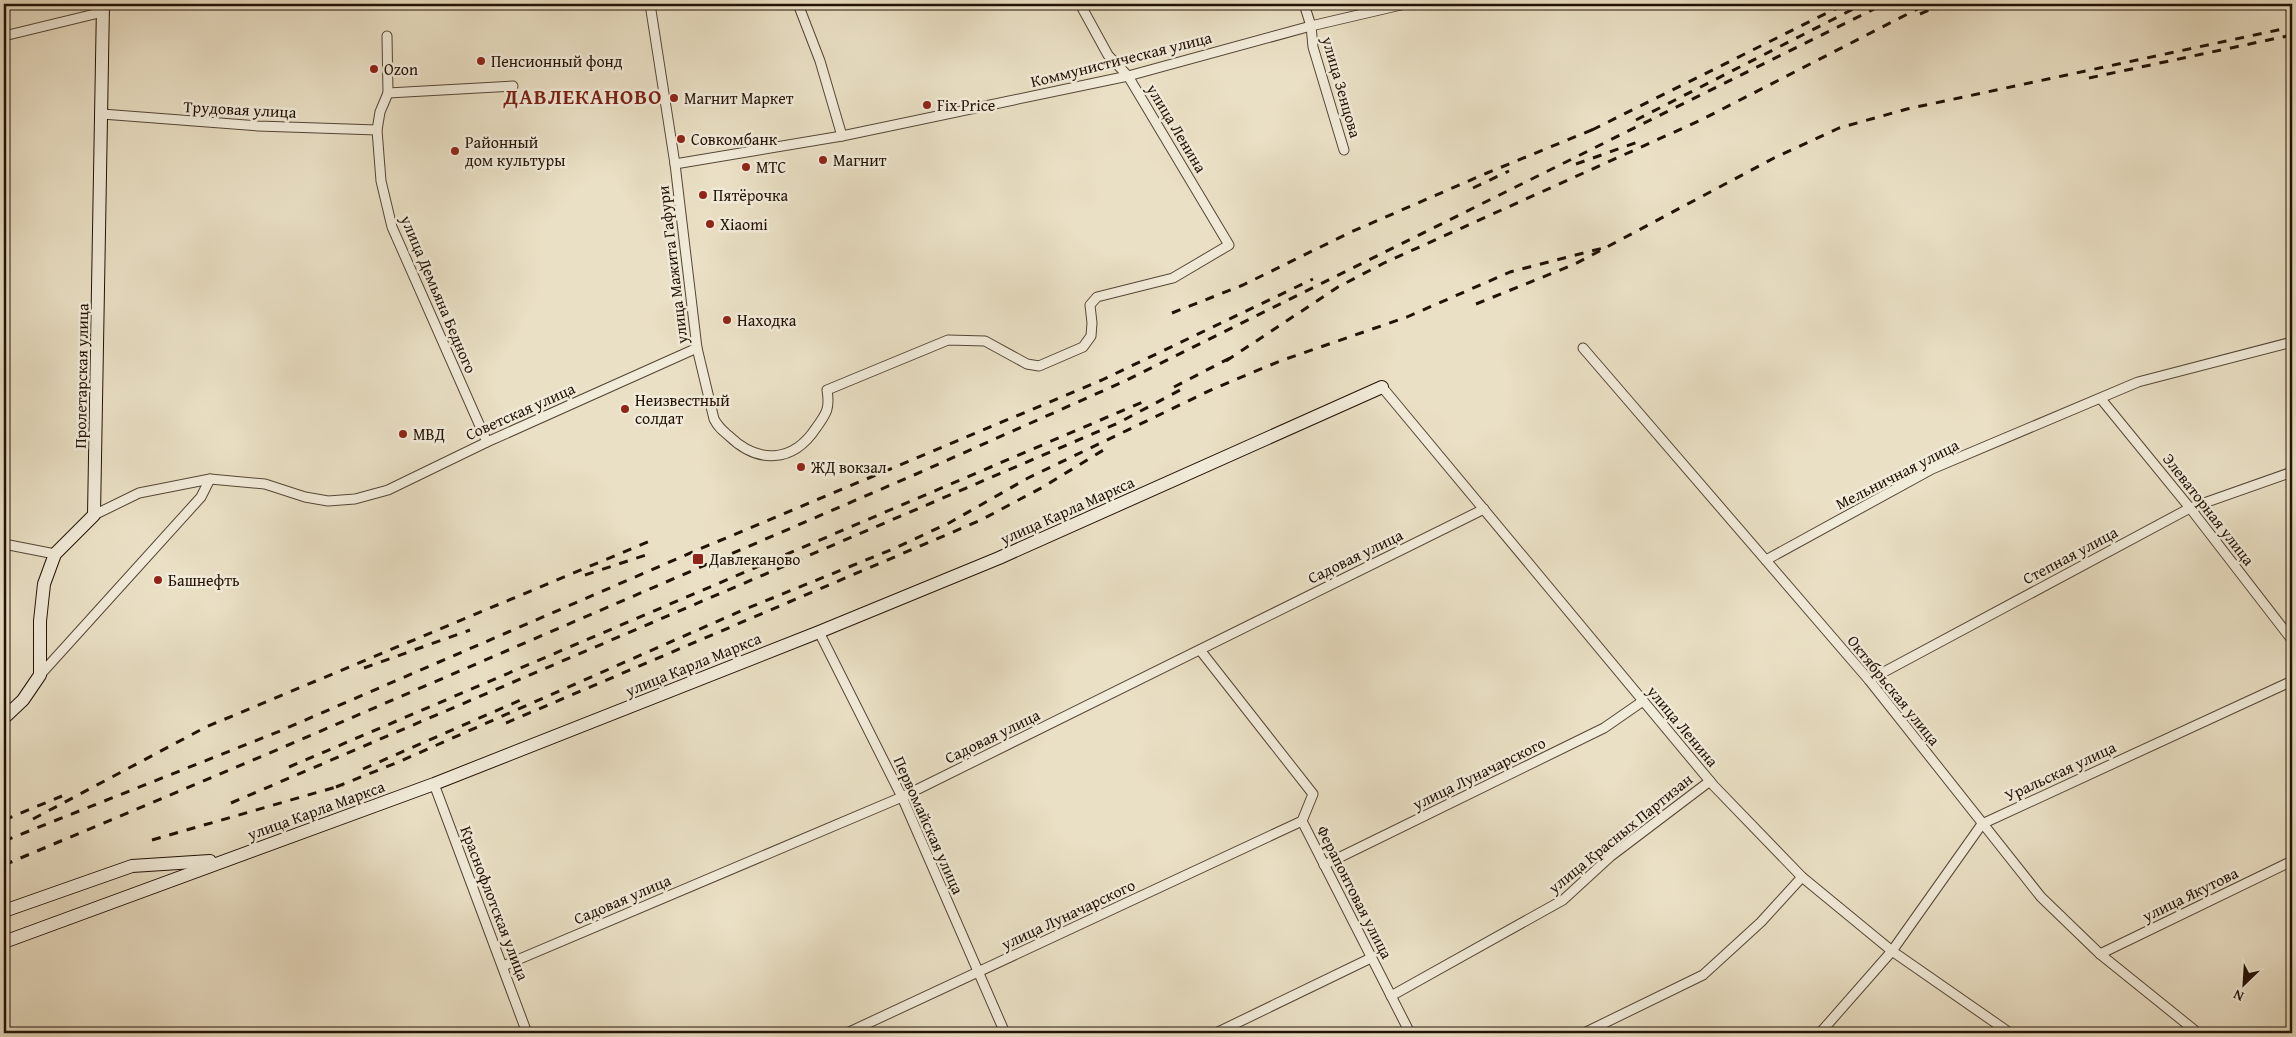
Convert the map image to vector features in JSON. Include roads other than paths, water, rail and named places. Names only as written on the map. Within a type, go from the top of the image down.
[{"type":"street","name":"улица Мажита Гафури","points":[[650,4],[675,164],[697,348],[718,427],[738,445],[755,454],[780,456],[799,448],[809,439],[830,407],[827,390],[948,340],[985,341],[1027,364],[1039,366],[1083,347],[1091,336],[1090,306],[1097,298],[1173,278],[1229,244]]},
{"type":"street","points":[[798,4],[820,61],[842,136]]},
{"type":"street","name":"улица Ленина","points":[[1080,4],[1108,55],[1128,76],[1229,244]]},
{"type":"street","name":"улица Зенцова","points":[[1304,4],[1311,26],[1313,47],[1344,150]]},
{"type":"street","name":"Коммунистическая улица","points":[[675,164],[842,136],[1128,76],[1311,26],[1405,4]]},
{"type":"street","points":[[4,36],[103,8]]},
{"type":"street","name":"Пролетарская улица","points":[[94,515],[103,8]]},
{"type":"street","name":"улица Демьяна Бедного","points":[[388,36],[388,93],[380,112],[377,130],[381,181],[392,227],[487,442]]},
{"type":"street","points":[[388,93],[512,86]]},
{"type":"street","name":"Трудовая улица","points":[[102,114],[258,126],[377,130]]},
{"type":"street","points":[[2101,399],[2138,382],[2292,342]]},
{"type":"street","name":"Советская улица","points":[[94,515],[139,493],[210,479],[264,484],[305,497],[328,501],[355,499],[388,490],[487,442],[697,348]]},
{"type":"street","name":"Октябрьская улица","points":[[1583,348],[1869,680],[2041,897],[2100,954],[2198,1033]]},
{"type":"street","name":"улица Ленина","points":[[1382,387],[1710,781],[1802,877],[1892,951],[2010,1033]]},
{"type":"street","name":"улица Карла Маркса","points":[[4,942],[434,784],[819,632],[999,558],[1382,387]]},
{"type":"street","name":"Элеваторная улица","points":[[2101,399],[2190,508],[2292,640]]},
{"type":"street","name":"Мельничная улица","points":[[1766,560],[1932,469],[2101,399]]},
{"type":"street","name":"Степная улица","points":[[1869,680],[2190,508],[2292,472]]},
{"type":"street","points":[[4,718],[23,700],[40,675],[201,497],[210,479]]},
{"type":"street","name":"Садовая улица","points":[[503,966],[902,797],[1484,509]]},
{"type":"street","points":[[40,675],[40,621],[44,584],[55,554],[94,515]]},
{"type":"street","points":[[4,544],[55,554]]},
{"type":"street","name":"Первомайская улица","points":[[819,632],[902,797],[977,973],[1005,1033]]},
{"type":"street","name":"Ферапонтовая улица","points":[[1200,650],[1313,794],[1302,822],[1410,1033]]},
{"type":"street","name":"Уральская улица","points":[[1820,1033],[1892,951],[1982,824],[2292,681]]},
{"type":"street","name":"улица Луначарского","points":[[1324,865],[1604,728],[1643,701]]},
{"type":"street","name":"улица Красных Партизан","points":[[1391,996],[1563,900],[1612,856],[1710,781]]},
{"type":"street","name":"Краснофлотская улица","points":[[434,784],[527,1033]]},
{"type":"street","name":"улица Луначарского","points":[[847,1033],[1302,822]]},
{"type":"street","points":[[4,911],[132,866],[225,860]]},
{"type":"street","name":"улица Якутова","points":[[2100,954],[2292,861]]},
{"type":"street","points":[[1584,1033],[1703,975],[1760,922],[1802,877]]},
{"type":"street","points":[[1216,1033],[1371,958]]},
{"type":"railway","points":[[1636,120],[1863,4]]},
{"type":"railway","points":[[4,865],[286,746],[914,475],[1125,381],[1884,4]]},
{"type":"railway","points":[[1226,361],[1338,287],[1384,263],[1701,120],[1927,4]]},
{"type":"railway","points":[[1920,14],[1943,4]]},
{"type":"railway","points":[[1592,130],[1843,5]]},
{"type":"railway","points":[[1476,304],[1575,264],[1774,158],[1839,128],[1907,109],[2292,27]]},
{"type":"railway","points":[[2089,78],[2292,35]]},
{"type":"railway","points":[[1172,313],[1243,285],[1351,232],[1599,127]]},
{"type":"railway","points":[[1576,164],[1638,142]]},
{"type":"railway","points":[[1473,188],[1509,171]]},
{"type":"railway","points":[[336,787],[396,763],[743,610],[893,549],[949,523],[1028,478],[1213,389],[1280,361],[1407,317],[1510,272],[1607,247]]},
{"type":"railway","points":[[4,841],[280,731],[695,551],[1102,380],[1313,279]]},
{"type":"railway","points":[[1174,387],[1230,358]]},
{"type":"railway","points":[[231,803],[1118,423],[1184,388]]},
{"type":"railway","points":[[289,767],[1145,401]]},
{"type":"railway","points":[[506,723],[981,520],[1043,487],[1110,446]]},
{"type":"railway","points":[[33,819],[206,727],[650,541]]},
{"type":"railway","points":[[585,575],[652,553]]},
{"type":"railway","points":[[364,668],[470,630]]},
{"type":"railway","points":[[363,769],[523,699]]},
{"type":"railway","points":[[152,840],[343,785]]},
{"type":"railway","points":[[4,820],[62,796]]},
{"type":"place","name":"Пенсионный фонд","points":[[481,61]]},
{"type":"place","name":"Ozon","points":[[374,69]]},
{"type":"place","name":"Магнит Маркет","points":[[674,98]]},
{"type":"place","name":"Fix Price","points":[[927,105]]},
{"type":"place","name":"Совкомбанк","points":[[681,139]]},
{"type":"place","name":"Районный дом культуры","points":[[455,151]]},
{"type":"place","name":"Магнит","points":[[823,160]]},
{"type":"place","name":"МТС","points":[[746,167]]},
{"type":"place","name":"Пятёрочка","points":[[703,195]]},
{"type":"place","name":"Xiaomi","points":[[710,224]]},
{"type":"place","name":"Находка","points":[[727,320]]},
{"type":"place","name":"Неизвестный солдат","points":[[625,409]]},
{"type":"place","name":"МВД","points":[[403,434]]},
{"type":"place","name":"ЖД вокзал","points":[[801,467]]},
{"type":"place","name":"Давлеканово","points":[[698,559]]},
{"type":"place","name":"Башнефть","points":[[158,580]]},
{"type":"district","name":"ДАВЛЕКАНОВО","points":[[583,97]]}]
